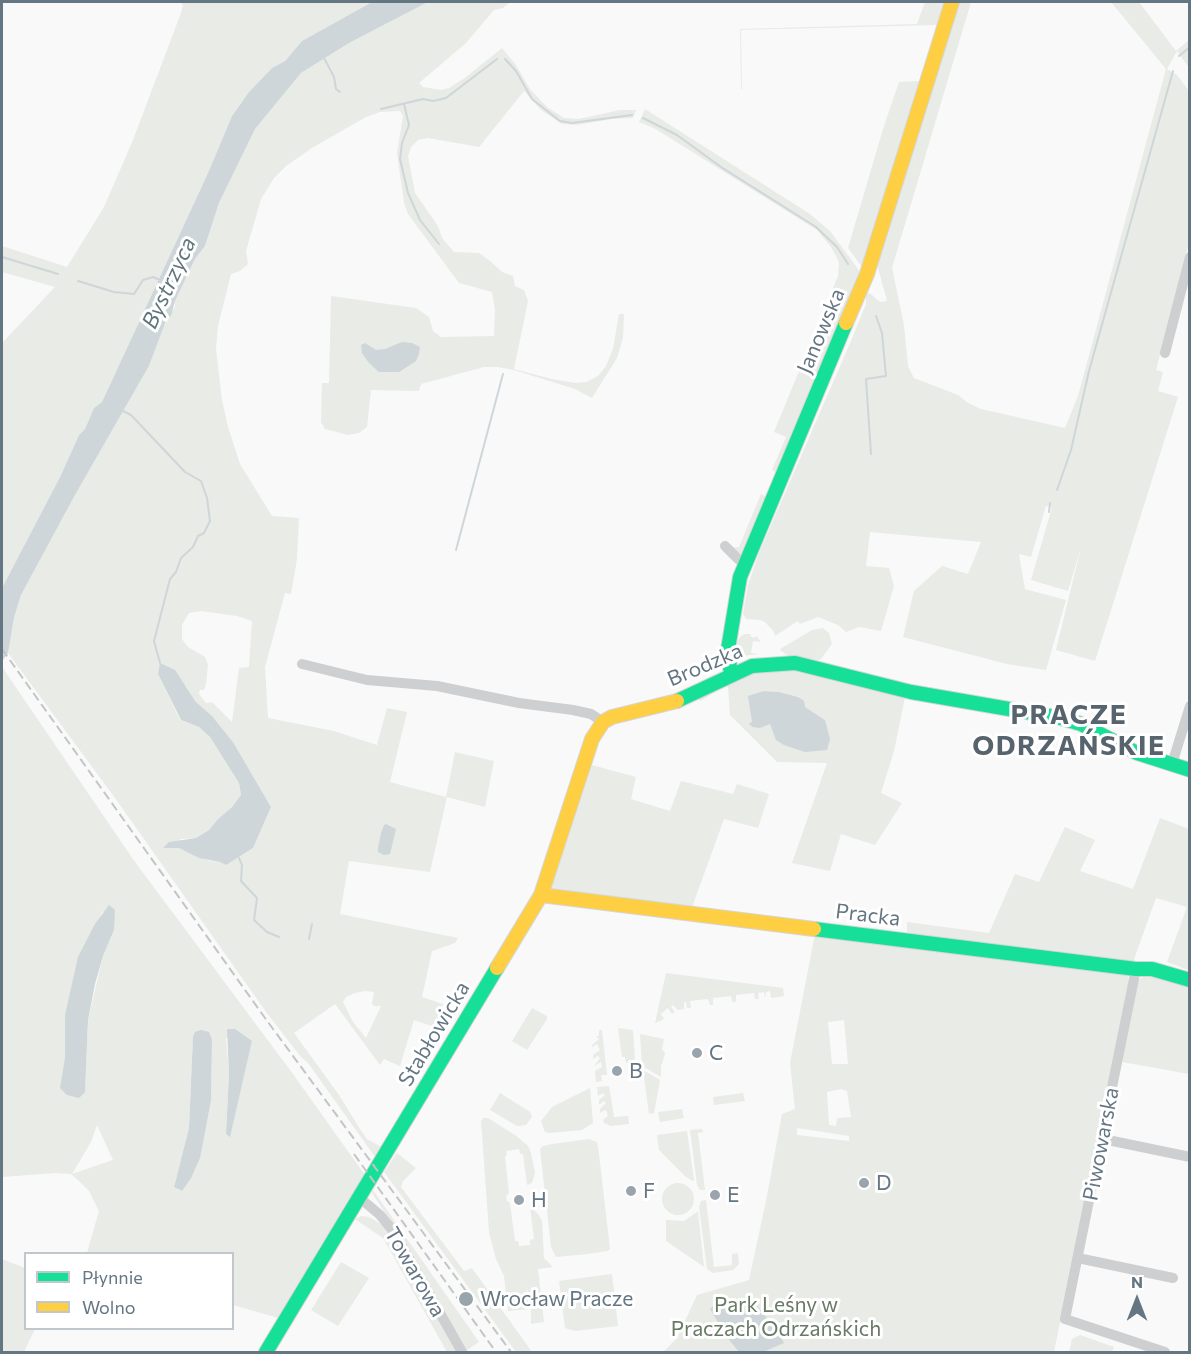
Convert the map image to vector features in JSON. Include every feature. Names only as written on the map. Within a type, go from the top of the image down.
[{"type":"street","name":"Janowska","points":[[733,674],[728,649],[735,600],[741,577],[867,274],[952,2]]},
{"type":"street","points":[[1165,353],[1190,257]]},
{"type":"street","points":[[725,546],[738,560],[746,563]]},
{"type":"street","name":"Brodzka","points":[[603,722],[612,717],[684,699],[752,666],[770,663],[804,664],[911,692],[1061,718],[1081,724],[1119,745],[1190,770]]},
{"type":"street","points":[[302,664],[367,680],[437,686],[499,699],[574,710],[591,714],[603,722]]},
{"type":"street","points":[[1172,764],[1190,706]]},
{"type":"street","name":"Stabłowicka","points":[[266,1353],[541,895],[592,739],[603,722]]},
{"type":"street","name":"Pracka","points":[[541,895],[1159,970],[1190,980]]},
{"type":"street","name":"Piwowarska","points":[[1136,969],[1065,1319],[1150,1350]]},
{"type":"street","points":[[1103,1139],[1190,1157]]},
{"type":"street","name":"Towarowa","points":[[360,1198],[380,1215],[394,1232],[462,1353]]},
{"type":"street","points":[[1078,1258],[1173,1278]]},
{"type":"street","points":[[1150,1350],[1165,1353]]},
{"type":"green space","points":[[181,2],[372,2],[302,41],[285,61],[272,68],[249,92],[232,116],[102,402],[94,408],[85,429],[79,435],[60,477],[2,588],[2,343],[55,287],[2,272],[2,246],[67,267],[104,207],[133,140],[181,13],[183,6]]},
{"type":"green space","points":[[428,2],[509,3],[503,8],[494,10],[466,43],[419,83],[423,87],[441,90],[449,88],[502,48],[516,65],[530,89],[547,107],[564,118],[579,119],[620,110],[636,110],[633,118],[577,125],[562,124],[541,110],[524,91],[479,147],[428,138],[418,140],[411,147],[408,156],[415,193],[438,226],[442,238],[454,252],[479,253],[502,272],[513,276],[515,286],[524,290],[528,301],[514,369],[576,383],[586,382],[598,376],[606,366],[613,349],[619,314],[624,314],[623,338],[617,358],[592,398],[575,389],[514,370],[484,367],[421,384],[419,391],[371,390],[367,427],[359,433],[348,435],[325,429],[321,422],[322,383],[329,383],[331,296],[416,308],[429,317],[433,331],[441,337],[494,336],[495,310],[492,292],[459,283],[408,214],[404,203],[397,153],[403,116],[400,111],[380,112],[366,117],[312,148],[286,166],[274,178],[261,199],[246,251],[248,264],[240,271],[231,274],[218,326],[216,349],[222,400],[240,464],[272,516],[299,518],[297,559],[291,594],[285,593],[265,667],[268,718],[334,731],[377,745],[387,708],[407,712],[390,782],[446,797],[455,752],[494,761],[485,807],[447,797],[430,872],[349,861],[340,914],[458,938],[455,943],[432,951],[422,997],[443,1004],[435,1027],[414,1020],[400,1066],[384,1059],[380,1065],[335,1004],[294,1033],[339,1095],[367,1139],[385,1149],[378,1161],[308,1063],[266,1012],[115,798],[8,653],[14,618],[21,595],[149,366],[167,318],[175,307],[175,301],[195,259],[205,246],[219,203],[255,129],[301,73],[349,43]],"holes":[[[201,611],[237,616],[252,621],[249,667],[239,668],[232,722],[212,702],[206,703],[199,694],[200,690],[204,690],[206,684],[208,665],[205,657],[188,647],[182,639],[182,625],[189,613]],[[161,663],[186,686],[196,702],[212,716],[233,742],[271,807],[253,848],[227,864],[210,861],[179,848],[180,839],[196,838],[209,830],[241,795],[239,783],[210,737],[199,727],[180,720],[158,674]],[[374,992],[372,1004],[381,1006],[366,1038],[353,1022],[343,1002],[346,997],[355,993]]]},
{"type":"green space","points":[[925,2],[945,2],[937,25],[741,30],[742,89],[740,29],[917,24]]},
{"type":"green space","points":[[959,2],[971,2],[892,268],[904,325],[908,366],[914,378],[958,395],[981,409],[1065,428],[1078,396],[1166,69],[1111,2],[1139,2],[1176,51],[1189,40],[1189,68],[1177,51],[1167,69],[1177,75],[1189,91],[1189,243],[1156,370],[1163,372],[1158,391],[1178,397],[1095,661],[1056,650],[1081,547],[1068,591],[1031,580],[1052,507],[1046,506],[1031,557],[1019,554],[1025,589],[1066,600],[1046,670],[1007,664],[903,637],[914,591],[942,566],[968,574],[981,542],[870,532],[866,566],[889,568],[894,586],[881,631],[859,627],[846,632],[838,625],[818,617],[800,624],[798,621],[775,636],[765,622],[746,619],[743,614],[748,585],[759,553],[851,341],[866,304],[866,296],[868,293],[880,302],[887,301],[877,264]]},
{"type":"green space","points":[[920,81],[862,267],[848,248],[899,82],[811,86]]},
{"type":"green space","points":[[645,109],[810,214],[830,231],[861,273],[778,473],[772,470],[786,437],[774,432],[838,276],[839,262],[831,247],[817,230],[654,128],[639,122]]},
{"type":"green space","points":[[761,494],[768,498],[743,557],[731,548],[739,547]]},
{"type":"green space","points":[[823,628],[829,633],[832,644],[821,659],[789,656],[781,651],[780,649],[812,630]]},
{"type":"green space","points":[[745,634],[751,634],[750,636],[754,638],[756,636],[761,642],[753,641],[751,653],[759,654],[741,656],[737,653],[736,643]]},
{"type":"green space","points":[[2,667],[135,862],[293,1074],[367,1178],[282,1319],[234,1305],[234,1252],[87,1252],[99,1211],[89,1191],[71,1174],[2,1177]],"holes":[[[103,911],[114,930],[103,956],[88,1020],[85,1091],[65,1058],[65,1015],[89,938]],[[193,1038],[212,1040],[211,1100],[207,1122],[182,1191],[174,1187],[189,1128]],[[226,1038],[252,1041],[231,1130],[226,1133],[229,1074]],[[97,1125],[113,1160],[72,1174],[91,1142]]]},
{"type":"green space","points":[[795,669],[905,697],[894,751],[881,793],[902,803],[875,845],[841,834],[830,871],[792,863],[827,763],[777,762],[730,715],[728,687],[726,686],[700,701],[699,699],[751,673]],"holes":[[[764,691],[798,697],[805,707],[825,720],[752,722],[750,701]]]},
{"type":"green space","points":[[592,765],[636,777],[631,799],[670,811],[681,781],[733,794],[737,784],[769,794],[758,828],[724,819],[691,910],[555,891],[551,889]]},
{"type":"green space","points":[[1160,818],[1189,829],[1188,970],[1167,962],[1187,907],[1156,898],[1132,965],[921,936],[907,932],[907,922],[989,933],[1015,874],[1039,882],[1065,827],[1095,840],[1080,871],[1133,889]]},
{"type":"green space","name":"Park Leśny w Praczach Odrzańskich","points":[[815,934],[1127,973],[1129,980],[1054,1352],[663,1352],[677,1338],[697,1295],[749,1280],[782,1114],[795,1109],[790,1063]],"holes":[[[844,1020],[848,1064],[832,1064],[828,1022]],[[841,1089],[847,1091],[851,1117],[837,1118],[836,1126],[829,1125],[827,1092]],[[797,1128],[849,1136],[849,1141],[797,1135]]]},
{"type":"green space","points":[[666,973],[783,988],[784,996],[771,998],[770,991],[766,992],[765,998],[764,992],[758,993],[759,999],[755,999],[754,993],[736,995],[736,1002],[732,1002],[731,996],[713,998],[713,1005],[710,1005],[708,999],[690,1001],[691,1008],[687,1008],[684,1002],[684,1009],[678,1010],[673,1005],[671,1007],[675,1012],[672,1014],[668,1008],[661,1014],[664,1019],[655,1023]]},
{"type":"green space","points":[[1150,973],[1189,984],[1189,1074],[1122,1062],[1138,980]]},
{"type":"green space","points":[[532,1008],[547,1016],[547,1019],[527,1050],[512,1041]]},
{"type":"green space","points":[[618,1028],[633,1030],[635,1062],[626,1063],[625,1057],[622,1057]]},
{"type":"green space","points":[[599,1030],[602,1030],[607,1075],[601,1075],[602,1081],[596,1082],[595,1071],[602,1067],[601,1062],[594,1066],[600,1058],[598,1056],[593,1059],[593,1055],[600,1050],[597,1044],[592,1047],[592,1045],[599,1039],[596,1036],[599,1036]]},
{"type":"green space","points":[[640,1034],[664,1039],[662,1049],[665,1053],[661,1065],[661,1077],[642,1066]]},
{"type":"green space","points":[[643,1070],[660,1080],[654,1113],[649,1114]]},
{"type":"green space","points":[[609,1086],[614,1117],[628,1116],[629,1124],[611,1126],[604,1123],[603,1120],[608,1116],[607,1112],[605,1110],[600,1113],[600,1109],[606,1103],[604,1101],[599,1105],[599,1100],[605,1095],[603,1093],[598,1096],[597,1087]]},
{"type":"green space","points":[[590,1088],[593,1123],[582,1130],[545,1132],[541,1121],[552,1107]]},
{"type":"green space","points":[[500,1093],[530,1112],[532,1117],[526,1125],[517,1126],[490,1110]]},
{"type":"green space","points":[[743,1093],[745,1101],[714,1105],[713,1097]]},
{"type":"green space","points":[[682,1109],[684,1118],[660,1122],[658,1112]]},
{"type":"green space","points":[[483,1118],[488,1118],[515,1135],[528,1146],[531,1153],[535,1173],[532,1183],[527,1185],[523,1154],[520,1154],[519,1149],[506,1151],[509,1193],[506,1196],[510,1203],[515,1241],[518,1241],[519,1246],[530,1245],[530,1240],[534,1239],[530,1206],[542,1221],[544,1258],[553,1267],[538,1269],[544,1322],[531,1324],[531,1308],[526,1284],[529,1309],[508,1311],[504,1276],[496,1259],[489,1232],[481,1121]]},
{"type":"green space","points":[[702,1129],[703,1132],[698,1133],[705,1190],[700,1190],[697,1185],[690,1130]]},
{"type":"green space","points":[[687,1131],[693,1181],[659,1150],[657,1135]]},
{"type":"green space","points":[[589,1139],[597,1142],[610,1249],[556,1257],[551,1247],[540,1149],[552,1144]]},
{"type":"green space","points":[[397,1153],[416,1168],[403,1181],[401,1187],[464,1271],[472,1268],[532,1352],[516,1352],[384,1172]]},
{"type":"green space","points":[[678,1183],[689,1188],[694,1199],[689,1210],[678,1215],[667,1210],[662,1199],[667,1188]]},
{"type":"green space","points":[[373,1190],[479,1342],[466,1351],[392,1223],[372,1193]]},
{"type":"green space","points":[[706,1200],[714,1267],[732,1265],[732,1254],[738,1253],[739,1264],[733,1270],[713,1273],[707,1269],[699,1207],[701,1201]]},
{"type":"green space","points":[[697,1212],[704,1267],[666,1241],[666,1220],[684,1221]]},
{"type":"green space","points":[[361,1216],[369,1217],[385,1226],[458,1352],[447,1352],[383,1238],[355,1219]]},
{"type":"green space","points":[[2,1259],[24,1268],[24,1330],[35,1330],[24,1352],[2,1351]]},
{"type":"green space","points":[[341,1262],[369,1278],[338,1326],[311,1310]]},
{"type":"green space","points":[[612,1274],[618,1326],[575,1331],[565,1328],[559,1281]]},
{"type":"green space","points":[[1080,1335],[1114,1347],[1112,1352],[1069,1352],[1072,1339]]},
{"type":"water","name":"Bystrzyca","points":[[372,2],[428,2],[349,43],[301,73],[255,129],[219,203],[205,246],[195,259],[175,301],[171,316],[167,318],[149,366],[21,595],[14,618],[8,653],[2,661],[2,588],[60,477],[79,435],[85,429],[94,408],[102,402],[232,116],[249,92],[272,68],[285,61],[302,41]]},
{"type":"water","points":[[402,342],[420,347],[416,361],[399,372],[379,372],[362,353],[361,345],[365,343],[376,350]]},
{"type":"water","points":[[160,663],[175,670],[196,702],[212,716],[233,742],[271,807],[253,848],[226,865],[199,858],[179,848],[163,848],[169,842],[196,838],[209,830],[241,795],[239,783],[210,737],[199,727],[181,720],[158,674]]},
{"type":"water","points":[[764,691],[798,697],[804,701],[805,707],[825,720],[830,739],[827,750],[805,752],[776,740],[770,724],[760,728],[752,727],[749,723],[752,722],[748,696]]},
{"type":"water","points":[[386,824],[396,829],[390,854],[384,855],[378,852],[378,848],[381,833]]},
{"type":"water","points":[[109,905],[115,910],[114,930],[95,984],[88,1020],[85,1092],[79,1098],[67,1095],[60,1088],[65,1058],[65,1015],[78,957],[95,924]]},
{"type":"water","points":[[227,1029],[235,1029],[252,1041],[230,1137],[226,1134],[229,1074]]},
{"type":"water","points":[[201,1030],[209,1032],[212,1040],[211,1101],[200,1158],[182,1191],[174,1187],[189,1128],[193,1037],[195,1032]]},
{"type":"water","points":[[755,1303],[784,1343],[763,1352],[739,1352],[726,1336],[710,1309],[715,1304]]},
{"type":"waterway","points":[[1179,56],[1190,47]]},
{"type":"waterway","points":[[324,58],[334,77],[336,89],[340,92]]},
{"type":"waterway","points":[[381,109],[423,99],[433,101],[446,98],[497,59]]},
{"type":"waterway","points":[[505,59],[516,71],[532,99],[560,121],[572,123],[632,115]]},
{"type":"waterway","points":[[1057,490],[1071,450],[1089,371],[1173,71]]},
{"type":"waterway","points":[[404,104],[409,125],[402,143],[400,159],[408,193],[420,220],[439,244]]},
{"type":"waterway","points":[[643,118],[677,135],[721,167],[816,227],[837,247],[848,264]]},
{"type":"waterway","points":[[2,257],[58,274]]},
{"type":"waterway","name":"Bystrzyca","points":[[78,281],[114,292],[134,294],[143,280],[153,277],[160,280]]},
{"type":"waterway","points":[[871,454],[866,379],[886,376],[882,333],[876,316]]},
{"type":"waterway","points":[[456,550],[503,374]]},
{"type":"waterway","points":[[121,410],[131,415],[185,472],[201,481],[207,498],[210,521],[204,533],[198,536],[193,547],[181,558],[176,572],[170,579],[154,641],[160,663]]},
{"type":"waterway","points":[[1049,512],[1050,503]]},
{"type":"waterway","points":[[239,858],[242,865],[241,881],[257,898],[254,920],[267,932],[279,937]]},
{"type":"waterway","points":[[309,939],[312,924]]},
{"type":"railway","points":[[2,649],[265,1018],[511,1352]]},
{"type":"railway","points":[[354,1154],[496,1352]]},
{"type":"traffic: fast","points":[[733,674],[728,649],[740,577],[846,323]]},
{"type":"traffic: fast","points":[[677,701],[752,666],[795,663],[911,692],[1061,718],[1081,724],[1137,753],[1190,770]]},
{"type":"traffic: fast","points":[[814,929],[1136,969],[1152,969],[1190,980]]},
{"type":"traffic: fast","points":[[266,1352],[497,968]]},
{"type":"traffic: slow","points":[[846,323],[867,274],[952,2]]},
{"type":"traffic: slow","points":[[497,968],[541,895],[592,739],[603,722],[612,717],[677,701]]},
{"type":"traffic: slow","points":[[541,895],[814,929]]},
{"type":"place","name":"C","points":[[697,1053]]},
{"type":"place","name":"B","points":[[617,1071]]},
{"type":"place","name":"D","points":[[864,1183]]},
{"type":"place","name":"F","points":[[631,1191]]},
{"type":"place","name":"E","points":[[715,1195]]},
{"type":"place","name":"H","points":[[519,1200]]},
{"type":"place","name":"Wrocław Pracze","points":[[466,1299]]},
{"type":"district","name":"PRACZE ODRZAŃSKIE","points":[[1069,730]]}]
